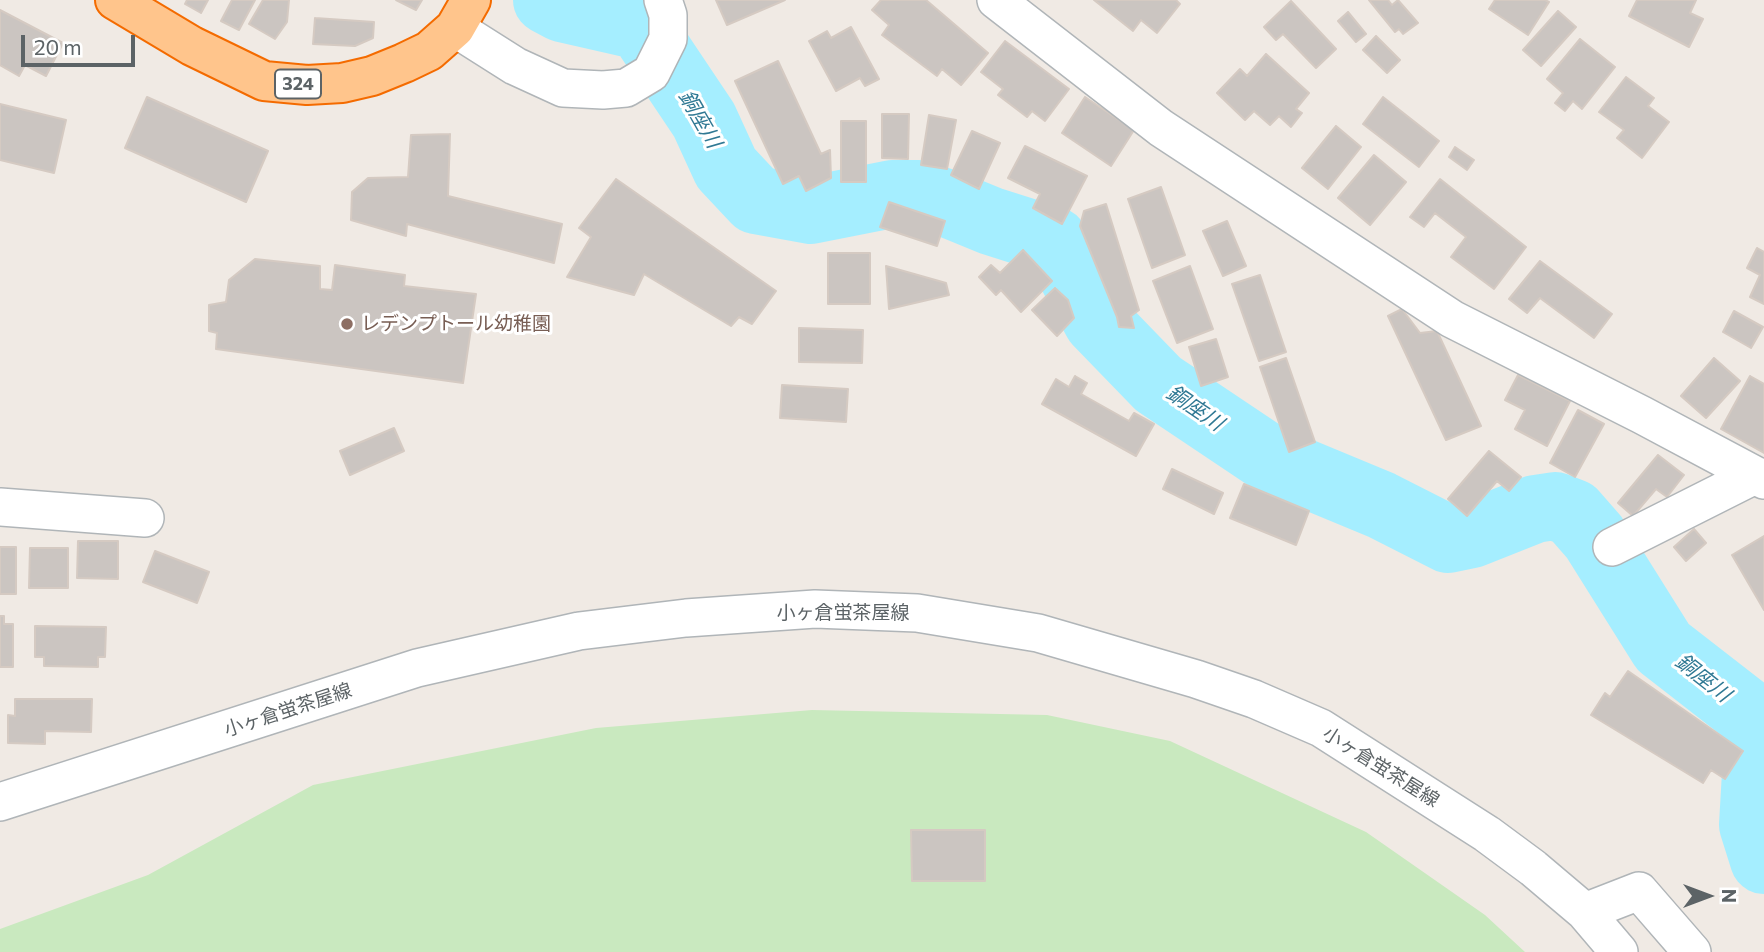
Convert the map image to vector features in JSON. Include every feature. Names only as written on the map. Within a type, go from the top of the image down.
[{"type":"highway","name":"324","points":[[115,0],[192,47],[264,81],[307,85],[342,83],[404,64],[429,51],[463,14]]},
{"type":"street","points":[[463,14],[515,66],[563,88],[603,90],[626,88],[652,73],[668,38],[668,15],[663,0]]},
{"type":"street","points":[[996,0],[1161,128],[1452,320],[1760,477]]},
{"type":"street","points":[[1612,547],[1760,477]]},
{"type":"street","points":[[0,507],[145,518]]},
{"type":"street","name":"小ヶ倉蛍茶屋線","points":[[0,802],[417,668],[579,631],[686,618],[815,610],[917,613],[1038,633],[1254,698],[1321,728],[1487,834],[1533,868],[1585,912],[1619,952]]},
{"type":"street","points":[[1585,912],[1639,891],[1692,952]]},
{"type":"green space","points":[[812,710],[1047,715],[1170,741],[1366,832],[1485,915],[1525,952],[0,952],[0,929],[148,875],[313,785],[596,728]]},
{"type":"building","points":[[187,0],[208,0],[201,13],[185,4]]},
{"type":"building","points":[[232,0],[255,0],[239,30],[221,21]]},
{"type":"building","points":[[263,0],[289,0],[287,22],[275,39],[249,24]]},
{"type":"building","points":[[396,0],[422,0],[416,10]]},
{"type":"building","points":[[716,0],[785,0],[727,25]]},
{"type":"building","points":[[881,0],[926,0],[988,53],[961,85],[942,69],[937,76],[882,35],[889,25],[872,10]]},
{"type":"building","points":[[1094,0],[1176,0],[1180,4],[1157,33],[1141,20],[1133,31]]},
{"type":"building","points":[[1369,0],[1388,0],[1392,5],[1398,0],[1418,23],[1403,34],[1399,29],[1395,32]]},
{"type":"building","points":[[1495,0],[1549,2],[1528,35],[1489,9]]},
{"type":"building","points":[[1637,0],[1696,0],[1690,13],[1703,19],[1689,47],[1629,16]]},
{"type":"building","points":[[1291,1],[1336,49],[1316,68],[1283,34],[1276,40],[1264,27]]},
{"type":"building","points":[[0,10],[63,43],[46,76],[25,65],[19,76],[0,65]]},
{"type":"building","points":[[1558,11],[1576,27],[1541,66],[1523,50]]},
{"type":"building","points":[[1348,12],[1366,34],[1356,42],[1338,21]]},
{"type":"building","points":[[315,18],[374,22],[373,38],[355,46],[313,44]]},
{"type":"building","points":[[851,27],[879,79],[865,86],[860,78],[836,91],[809,41],[827,31],[831,38]]},
{"type":"building","points":[[1376,36],[1400,60],[1387,73],[1363,50]]},
{"type":"building","points":[[1580,39],[1615,67],[1582,109],[1573,101],[1565,111],[1555,103],[1563,93],[1547,79]]},
{"type":"building","points":[[1005,41],[1069,89],[1045,121],[1032,111],[1027,117],[998,95],[1003,89],[981,72]]},
{"type":"building","points":[[1266,54],[1309,93],[1296,109],[1302,113],[1291,127],[1279,116],[1270,125],[1254,111],[1245,120],[1217,93],[1240,69],[1247,76]]},
{"type":"building","points":[[778,61],[821,154],[830,150],[831,178],[806,191],[799,176],[783,184],[735,81]]},
{"type":"building","points":[[1626,77],[1654,98],[1648,106],[1669,122],[1642,158],[1617,138],[1624,130],[1599,112]]},
{"type":"building","points":[[147,97],[268,151],[246,202],[125,148]]},
{"type":"building","points":[[1085,97],[1134,130],[1111,166],[1062,133]]},
{"type":"building","points":[[1383,97],[1439,141],[1419,167],[1363,124]]},
{"type":"building","points":[[0,104],[66,120],[54,173],[0,160]]},
{"type":"building","points":[[882,114],[909,114],[908,159],[882,158]]},
{"type":"building","points":[[929,115],[956,120],[947,169],[921,165]]},
{"type":"building","points":[[841,121],[866,121],[866,182],[841,182]]},
{"type":"building","points":[[1336,126],[1361,147],[1328,189],[1302,168]]},
{"type":"building","points":[[972,131],[1000,143],[979,189],[951,175]]},
{"type":"building","points":[[450,134],[448,196],[562,224],[554,263],[407,224],[406,236],[351,220],[352,192],[368,178],[408,177],[411,135]]},
{"type":"building","points":[[1025,146],[1087,176],[1062,224],[1033,208],[1040,194],[1008,178]]},
{"type":"building","points":[[1455,147],[1474,160],[1467,170],[1449,157]]},
{"type":"building","points":[[1374,155],[1406,182],[1370,225],[1338,198]]},
{"type":"building","points":[[616,179],[776,291],[752,324],[739,317],[731,326],[644,274],[634,295],[567,277],[591,237],[579,228]]},
{"type":"building","points":[[1440,179],[1526,247],[1494,289],[1451,257],[1466,237],[1435,213],[1424,227],[1410,217]]},
{"type":"building","points":[[1161,187],[1185,255],[1152,268],[1128,199]]},
{"type":"building","points":[[889,202],[945,221],[937,246],[880,227]]},
{"type":"building","points":[[1106,204],[1139,310],[1131,316],[1134,328],[1119,327],[1080,226],[1084,211]]},
{"type":"building","points":[[1227,221],[1246,266],[1223,276],[1203,231]]},
{"type":"building","points":[[1757,248],[1764,252],[1764,304],[1750,297],[1760,275],[1747,268]]},
{"type":"building","points":[[1023,250],[1052,281],[1021,312],[1001,290],[996,295],[979,277],[991,265],[1000,273]]},
{"type":"building","points":[[828,253],[870,253],[870,304],[828,304]]},
{"type":"building","points":[[255,259],[320,266],[320,289],[332,290],[335,265],[405,275],[404,286],[476,294],[463,383],[216,349],[217,333],[209,331],[209,305],[226,302],[229,280]]},
{"type":"building","points":[[1540,261],[1612,314],[1594,338],[1540,298],[1527,313],[1509,299]]},
{"type":"building","points":[[886,266],[946,283],[949,295],[889,309]]},
{"type":"building","points":[[1190,266],[1213,329],[1177,343],[1153,281]]},
{"type":"building","points":[[1260,275],[1286,352],[1259,361],[1232,284]]},
{"type":"building","points":[[1055,288],[1068,300],[1074,318],[1057,336],[1032,310]]},
{"type":"building","points":[[1402,309],[1420,333],[1437,331],[1481,426],[1446,440],[1388,316]]},
{"type":"building","points":[[1734,311],[1763,327],[1751,348],[1723,332]]},
{"type":"building","points":[[799,328],[863,330],[862,363],[799,362]]},
{"type":"building","points":[[1216,339],[1228,377],[1201,386],[1189,347]]},
{"type":"building","points":[[1286,358],[1315,442],[1289,452],[1260,367]]},
{"type":"building","points":[[1714,358],[1740,381],[1706,418],[1681,396]]},
{"type":"building","points":[[1518,375],[1570,401],[1547,446],[1515,429],[1525,410],[1505,400]]},
{"type":"building","points":[[1075,376],[1087,383],[1081,394],[1129,421],[1134,413],[1154,424],[1136,456],[1042,404],[1056,379],[1069,387]]},
{"type":"building","points":[[1750,376],[1764,384],[1764,453],[1721,429]]},
{"type":"building","points":[[782,385],[848,389],[846,422],[780,418]]},
{"type":"building","points":[[1578,410],[1604,424],[1575,477],[1550,463]]},
{"type":"building","points":[[394,428],[404,451],[350,475],[340,451]]},
{"type":"building","points":[[1489,451],[1521,477],[1509,491],[1497,481],[1467,516],[1448,499]]},
{"type":"building","points":[[1658,455],[1684,475],[1667,497],[1656,489],[1633,516],[1618,503]]},
{"type":"building","points":[[1172,469],[1223,493],[1214,514],[1163,489]]},
{"type":"building","points":[[1244,484],[1309,511],[1296,545],[1230,518]]},
{"type":"building","points":[[1694,529],[1706,543],[1686,561],[1674,547]]},
{"type":"building","points":[[1764,536],[1764,610],[1732,555]]},
{"type":"building","points":[[78,541],[118,541],[118,579],[77,578]]},
{"type":"building","points":[[0,547],[16,547],[16,594],[0,594]]},
{"type":"building","points":[[30,548],[68,548],[68,588],[29,588]]},
{"type":"building","points":[[155,551],[209,572],[197,603],[143,582]]},
{"type":"building","points":[[0,616],[4,616],[4,624],[13,624],[13,667],[0,667]]},
{"type":"building","points":[[35,626],[106,627],[105,657],[98,657],[98,667],[44,666],[44,657],[35,657]]},
{"type":"building","points":[[1628,671],[1743,751],[1725,779],[1711,770],[1703,783],[1591,715],[1605,693],[1610,697]]},
{"type":"building","points":[[15,699],[92,699],[91,732],[45,731],[45,744],[8,743],[8,715],[15,716]]},
{"type":"building","points":[[911,830],[985,830],[985,881],[912,881]]},
{"type":"waterway","name":"銅座川","points":[[547,0],[562,8],[641,26],[704,120],[726,168],[756,200],[811,210],[892,194],[919,194],[1054,241],[1097,321],[1158,384],[1270,459],[1381,505],[1448,539],[1472,534],[1535,509],[1555,506],[1573,513],[1594,537],[1663,647],[1753,717],[1758,738],[1753,825],[1764,860]]},
{"type":"place","name":"レデンプトール幼稚園","points":[[347,324]]}]
